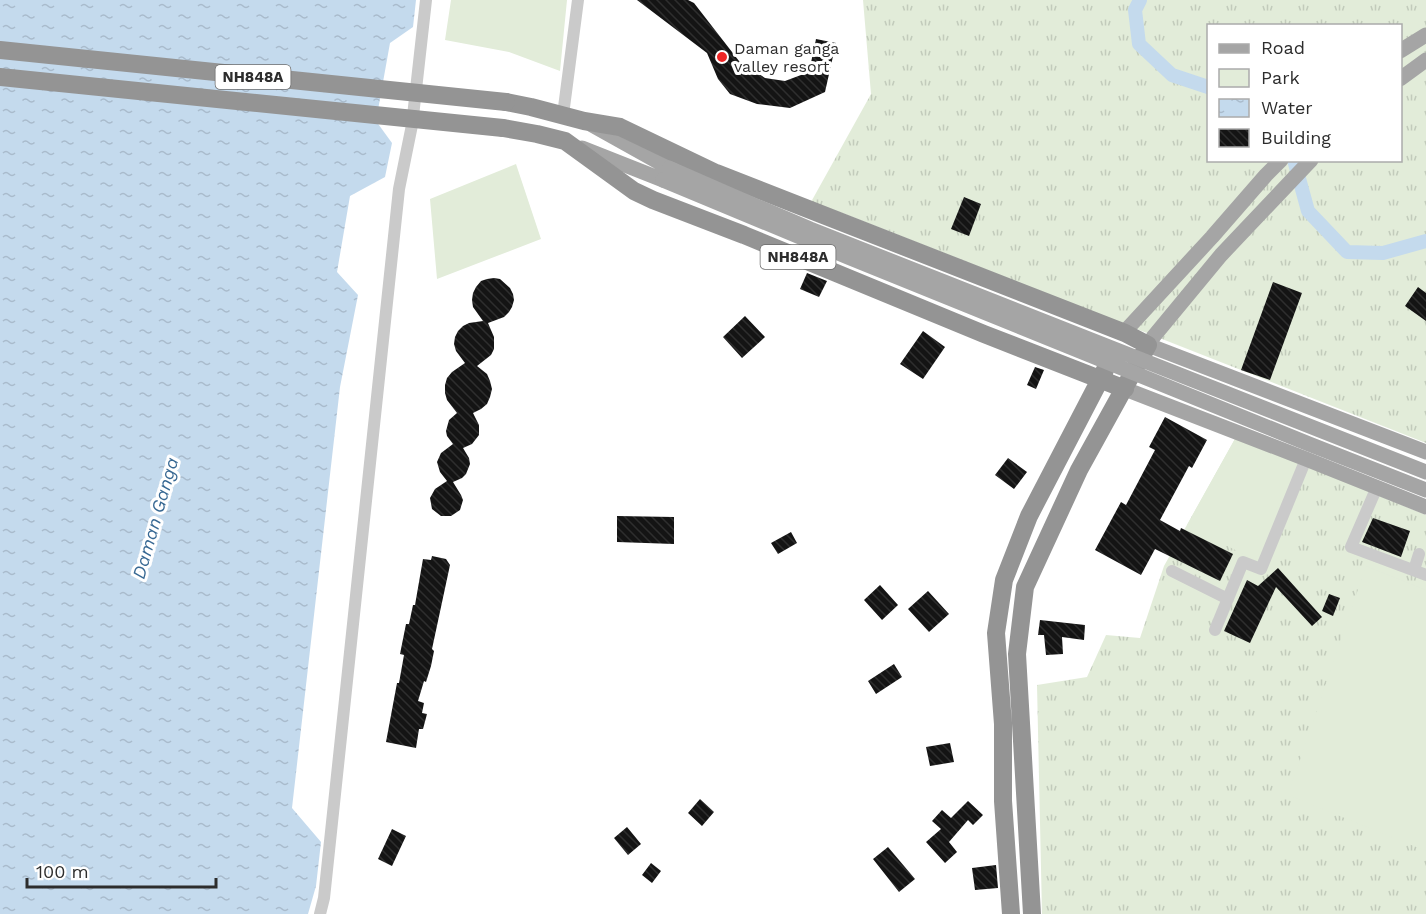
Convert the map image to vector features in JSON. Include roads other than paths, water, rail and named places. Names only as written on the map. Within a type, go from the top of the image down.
[{"type":"highway","name":"NH848A","points":[[0,50],[506,102],[563,115]]},
{"type":"highway","name":"NH848A","points":[[0,77],[503,128],[565,141],[634,191],[653,200],[1125,389]]},
{"type":"highway","points":[[563,115],[620,127],[716,173],[1125,333],[1148,345],[1079,470],[1025,587],[1017,654],[1032,914]]},
{"type":"highway","points":[[1011,914],[1003,801],[1003,724],[996,633],[1004,580],[1029,516],[1125,333]]},
{"type":"main road","points":[[1402,50],[1426,35]]},
{"type":"main road","points":[[1402,79],[1426,60]]},
{"type":"main road","points":[[584,120],[666,174],[848,257],[1426,490]]},
{"type":"main road","points":[[565,141],[733,196],[810,229],[1426,472]]},
{"type":"main road","points":[[1125,333],[1279,162]]},
{"type":"main road","points":[[1309,162],[1221,255],[1148,345],[1426,452]]},
{"type":"main road","points":[[1125,389],[1426,507]]},
{"type":"street","points":[[320,914],[324,898],[344,717],[399,189],[412,125],[426,0]]},
{"type":"street","points":[[563,115],[578,0]]},
{"type":"street","points":[[1215,630],[1243,562],[1261,569],[1306,459]]},
{"type":"street","points":[[1377,487],[1351,547],[1426,575]]},
{"type":"street","points":[[1413,570],[1419,554]]},
{"type":"street","points":[[1172,572],[1228,599]]},
{"type":"water","name":"Daman Ganga","points":[[0,0],[416,0],[413,27],[390,43],[376,121],[392,143],[385,177],[350,196],[337,272],[358,295],[340,387],[292,808],[321,842],[316,886],[308,914],[0,914]]},
{"type":"waterway","points":[[1140,0],[1135,10],[1139,44],[1172,75],[1207,87]]},
{"type":"waterway","points":[[1295,162],[1308,211],[1347,252],[1383,253],[1426,241]]},
{"type":"place","name":"Daman ganga valley resort","points":[[722,57]]}]
